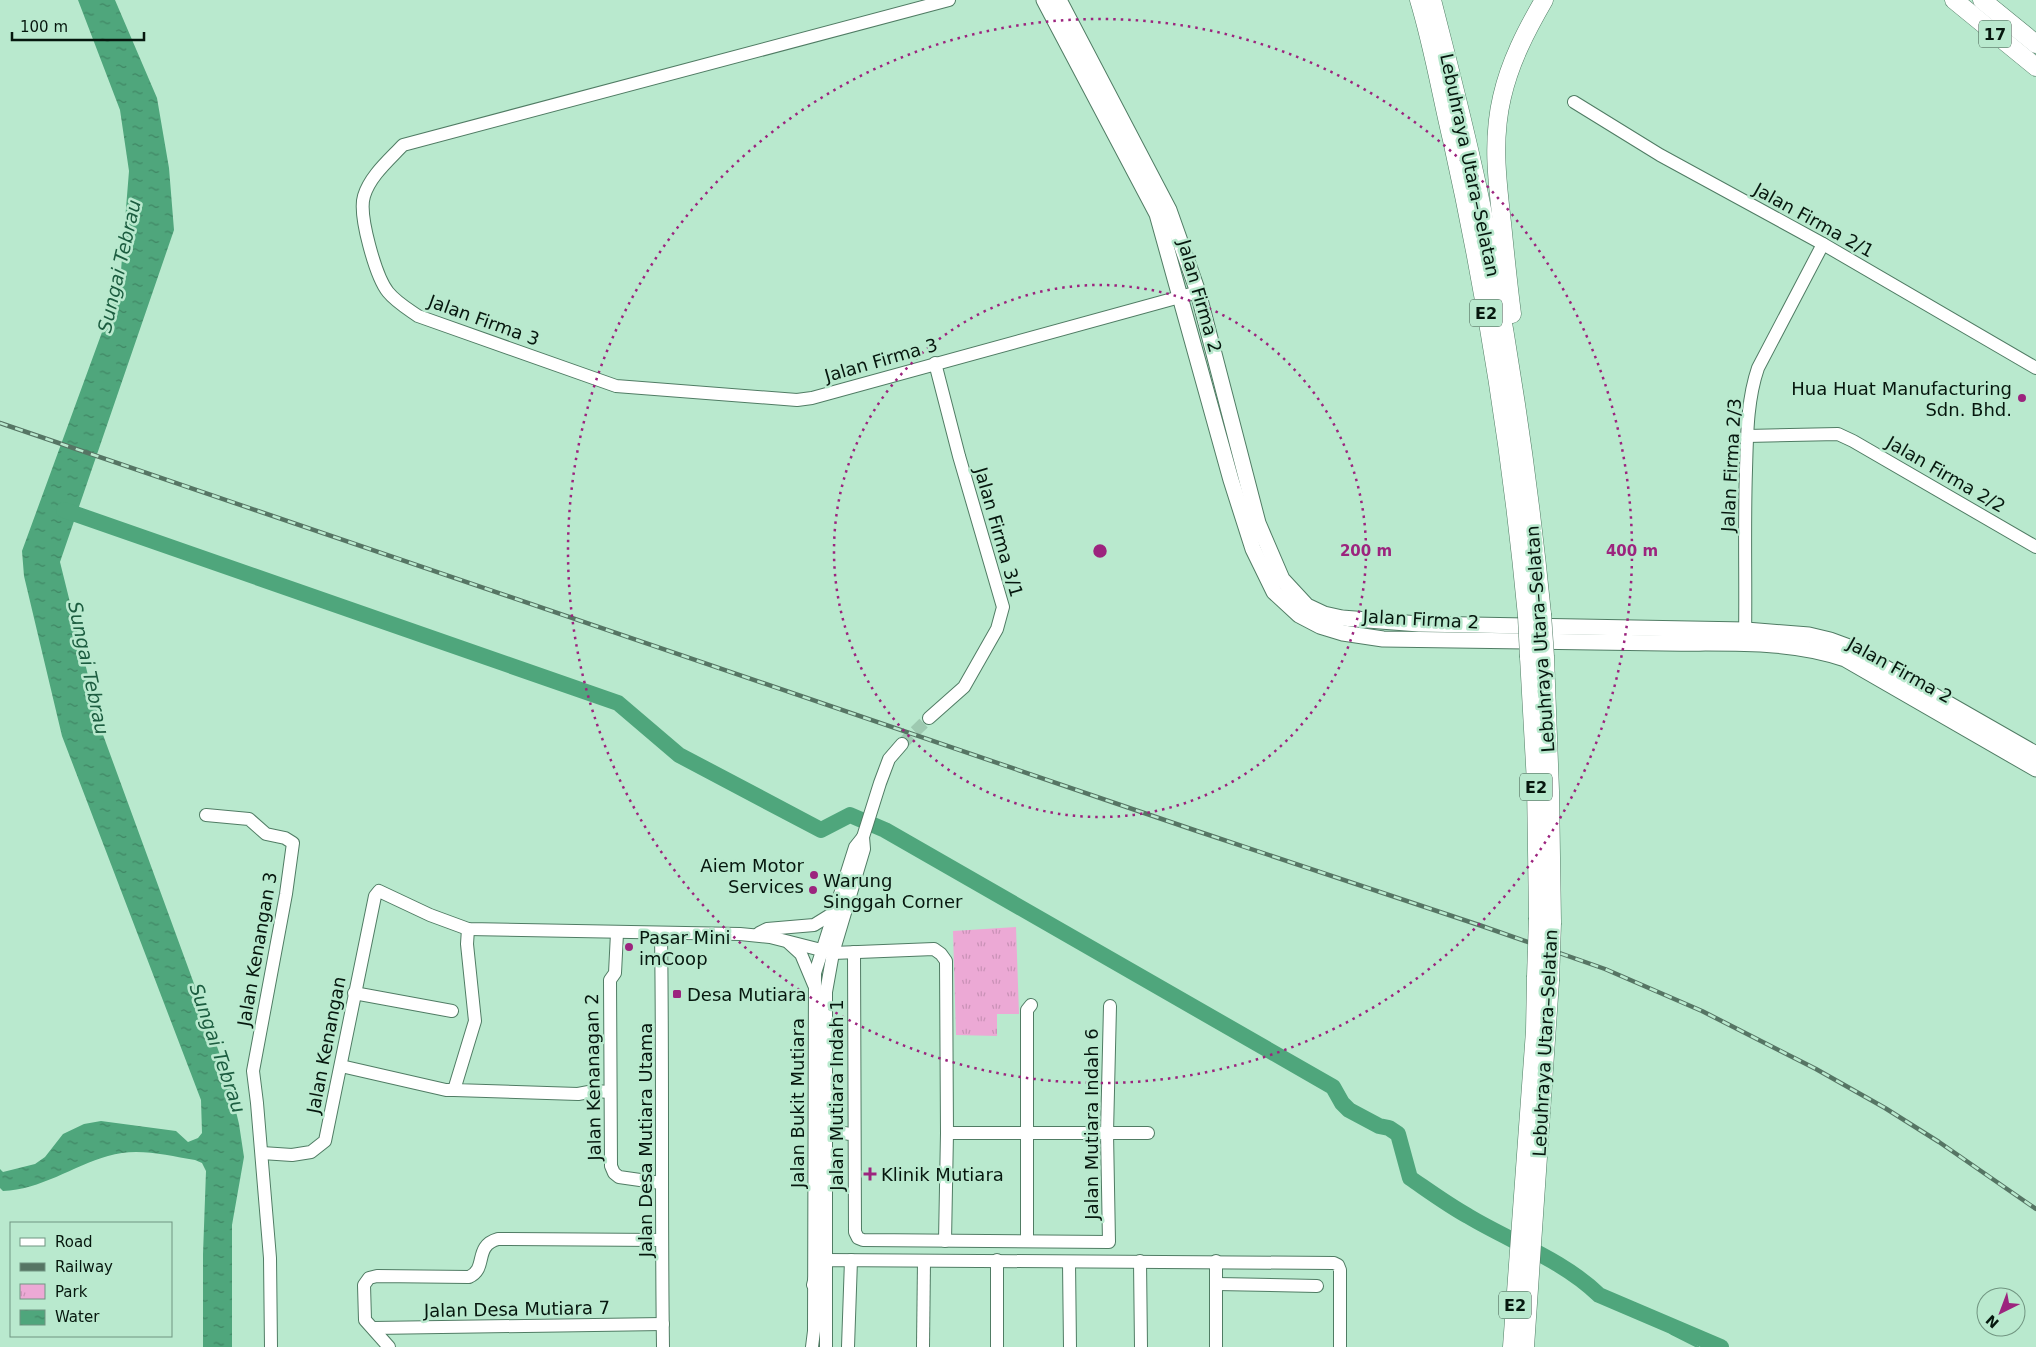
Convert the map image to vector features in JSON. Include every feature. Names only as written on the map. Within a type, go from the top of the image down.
[{"type":"highway","name":"Lebuhraya Utara–Selatan","points":[[1419,0],[1470,220],[1504,415],[1535,615]]},
{"type":"highway","name":"Lebuhraya Utara–Selatan","points":[[1432,0],[1460,112],[1482,212],[1509,357],[1534,535],[1537,657],[1536,783],[1545,921],[1525,1263],[1524,1347]]},
{"type":"highway","points":[[1523,456],[1529,435],[1509,288],[1495,149],[1507,77],[1516,51],[1544,0]]},
{"type":"highway","name":"17","points":[[1954,0],[2036,67]]},
{"type":"highway","name":"17","points":[[1982,0],[2036,44]]},
{"type":"highway","name":"Lebuhraya Utara–Selatan","points":[[1512,1347],[1525,1263]]},
{"type":"main road","name":"Jalan Firma 2","points":[[1044,0],[1157,214],[1231,480],[1253,549],[1274,592],[1299,614],[1320,626],[1343,633],[1383,639],[1810,635],[1849,647],[2036,754]]},
{"type":"main road","name":"Jalan Firma 2","points":[[1059,0],[1169,210],[1198,292],[1258,523],[1282,579],[1307,606],[1324,614],[1342,618],[1419,624],[1745,637],[1826,652],[1845,659],[2036,769]]},
{"type":"street","name":"Jalan Firma 3","points":[[949,0],[403,145],[379,169],[363,197],[363,215],[371,255],[387,292],[418,316],[616,386],[797,400],[812,398],[1198,292]]},
{"type":"street","name":"Jalan Firma 2/1","points":[[1574,102],[1660,155],[1823,244],[2036,368]]},
{"type":"street","name":"Jalan Firma 2/3","points":[[1745,637],[1744,533],[1747,436],[1753,383],[1758,368],[1823,244]]},
{"type":"street","name":"Jalan Firma 3/1","points":[[929,718],[964,686],[997,629],[1003,607],[959,456],[935,363]]},
{"type":"street","name":"Jalan Firma 2/2","points":[[1747,436],[1838,434],[2036,547]]},
{"type":"street","points":[[828,952],[864,849],[863,837],[890,759],[902,744]]},
{"type":"street","name":"Jalan Kenangan 3","points":[[206,815],[249,819],[263,832],[290,840],[293,846],[286,894],[253,1071],[270,1258],[271,1347]]},
{"type":"street","name":"Jalan Bukit Mutiara","points":[[826,1347],[825,1157],[828,952],[835,912],[855,847],[863,837]]},
{"type":"street","name":"Jalan Kenangan","points":[[262,1154],[292,1155],[311,1152],[325,1141],[374,896],[379,891],[430,915],[468,929]]},
{"type":"street","points":[[754,936],[767,929],[814,925],[835,912]]},
{"type":"street","points":[[454,1090],[475,1021],[467,944],[468,929],[770,937],[828,952],[934,949],[942,954],[946,961],[947,1133],[945,1241],[1027,1241],[1027,1010],[1032,1005]]},
{"type":"street","name":"Jalan Kenanagan 2","points":[[617,933],[615,973],[610,980],[611,1166],[614,1174],[619,1177],[661,1183]]},
{"type":"street","name":"Jalan Desa Mutiara Utama","points":[[661,933],[663,1347]]},
{"type":"street","points":[[786,941],[800,954],[815,987]]},
{"type":"street","name":"Jalan Bukit Mutiara","points":[[812,1347],[814,1331],[815,973],[828,952]]},
{"type":"street","name":"Jalan Mutiara Indah 1","points":[[854,952],[848,1134],[855,1232],[858,1238],[863,1240],[945,1241]]},
{"type":"street","points":[[354,993],[452,1011]]},
{"type":"street","name":"Jalan Mutiara Indah 6","points":[[1027,1241],[1108,1242],[1107,1133],[1110,1006]]},
{"type":"street","points":[[341,1066],[446,1090],[578,1094],[594,1091],[610,1092]]},
{"type":"street","points":[[826,1109],[831,1125],[848,1134]]},
{"type":"street","points":[[947,1133],[1148,1133]]},
{"type":"street","points":[[825,1157],[836,1138],[848,1134]]},
{"type":"street","points":[[813,1234],[816,1247],[826,1260]]},
{"type":"street","points":[[389,1347],[365,1320],[364,1285],[369,1278],[377,1276],[468,1277],[475,1275],[479,1268],[483,1249],[489,1242],[498,1239],[662,1240]]},
{"type":"street","points":[[813,1285],[817,1269],[826,1260],[1336,1263],[1340,1270],[1340,1347]]},
{"type":"street","points":[[848,1347],[851,1260]]},
{"type":"street","points":[[997,1260],[997,1347]]},
{"type":"street","points":[[923,1347],[924,1261]]},
{"type":"street","points":[[1140,1261],[1141,1347]]},
{"type":"street","points":[[1069,1262],[1070,1347]]},
{"type":"street","points":[[1216,1262],[1216,1347]]},
{"type":"street","points":[[1217,1284],[1318,1286]]},
{"type":"street","name":"Jalan Desa Mutiara 7","points":[[373,1328],[663,1324]]},
{"type":"green space","points":[[1016,927],[1019,1014],[997,1014],[997,1036],[956,1035],[953,931]]},
{"type":"water","points":[[78,0],[115,0],[157,98],[169,168],[174,230],[60,562],[102,732],[227,1074],[239,1124],[244,1157],[232,1225],[232,1347],[203,1347],[203,1254],[206,1171],[202,1163],[162,1154],[119,1153],[95,1160],[30,1187],[3,1191],[0,1188],[0,1169],[3,1172],[35,1164],[45,1157],[63,1134],[84,1124],[101,1121],[176,1131],[188,1142],[198,1138],[202,1133],[201,1100],[62,736],[24,576],[22,551],[120,283],[129,171],[120,110]]},
{"type":"waterway","points":[[64,510],[618,703],[679,755],[821,830],[850,815],[885,830],[1333,1087],[1342,1103],[1349,1110],[1398,1134],[1410,1178],[1453,1207],[1553,1261],[1585,1282],[1599,1295],[1721,1347]]},
{"type":"waterway","points":[[1653,1318],[1672,1334],[1698,1347]]},
{"type":"tunnel","points":[[902,744],[929,718]]},
{"type":"railway","points":[[0,423],[1605,969],[1702,1011],[1816,1069],[1885,1108],[1939,1142],[2036,1209]]},
{"type":"place","name":"Hua Huat Manufacturing Sdn. Bhd.","points":[[2022,398]]},
{"type":"place","name":"Aiem Motor Services","points":[[814,875]]},
{"type":"place","name":"Warung Singgah Corner","points":[[813,890]]},
{"type":"place","name":"Pasar Mini imCoop","points":[[629,947]]},
{"type":"place","name":"Desa Mutiara","points":[[677,994]]},
{"type":"place","name":"Klinik Mutiara","points":[[870,1174]]},
{"type":"water label","name":"Sungai Tebrau","points":[[119,266]]},
{"type":"water label","name":"Sungai Tebrau","points":[[89,668]]},
{"type":"water label","name":"Sungai Tebrau","points":[[218,1048]]}]
